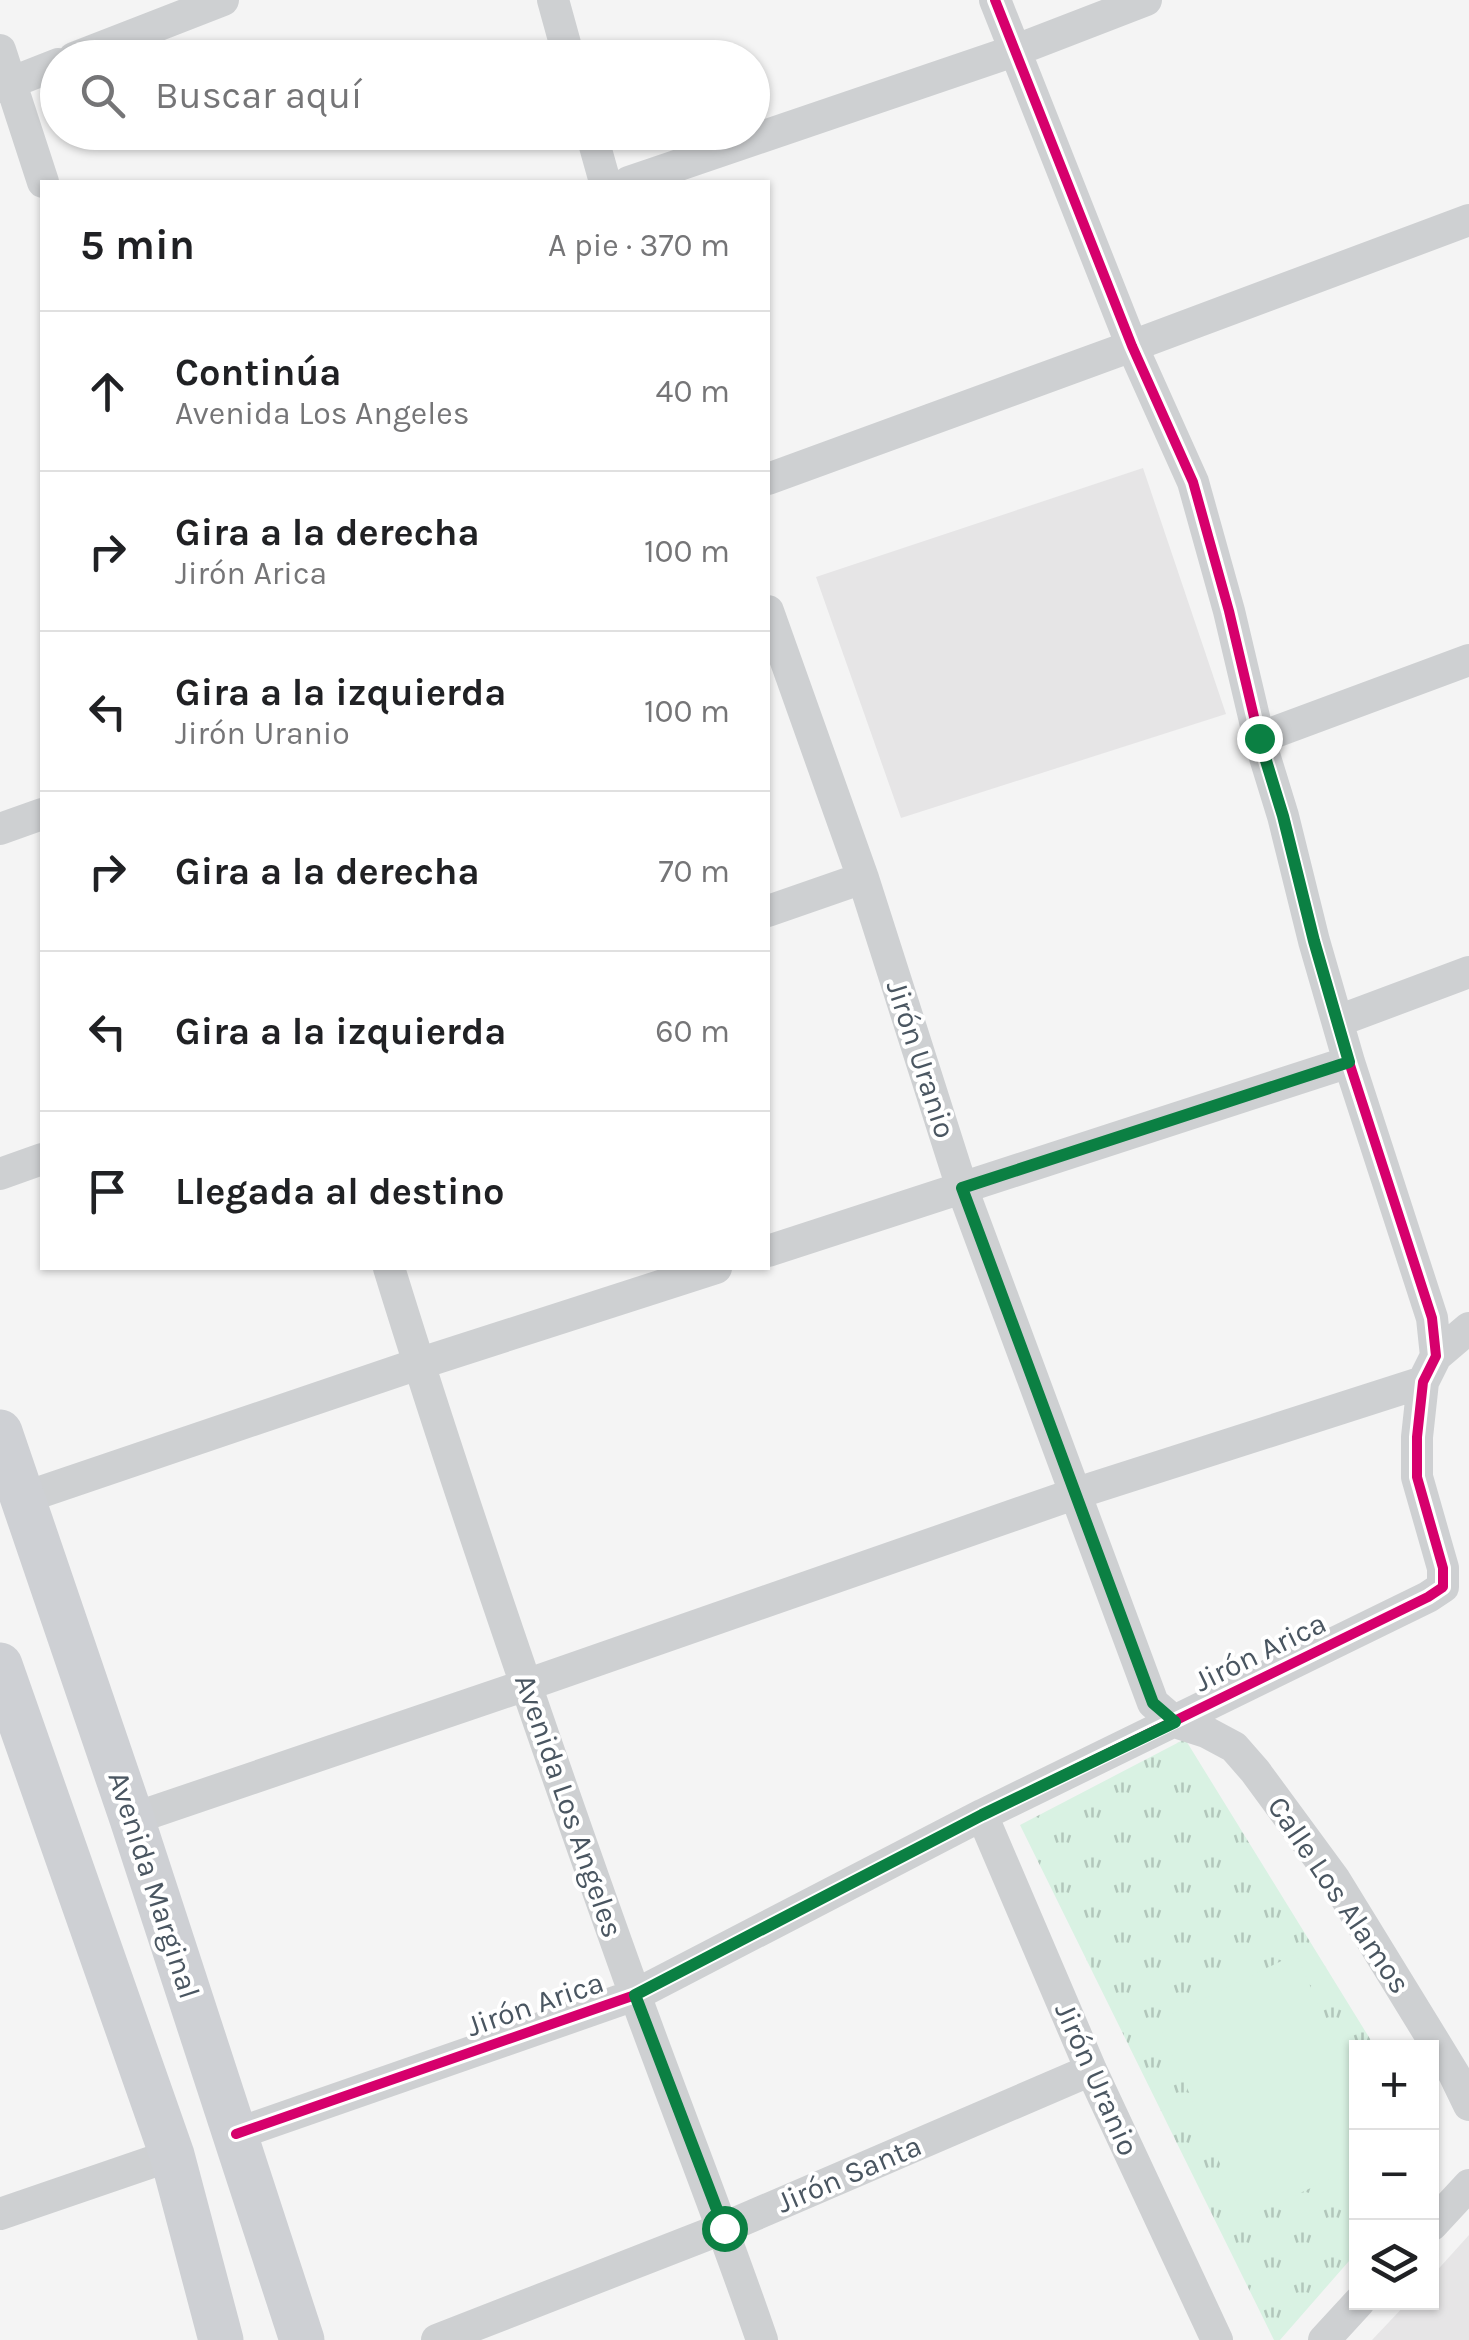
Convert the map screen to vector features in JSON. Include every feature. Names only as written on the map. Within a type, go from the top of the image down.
[{"type":"main road","name":"Avenida Marginal","points":[[0,1432],[132,1819],[302,2340]]},
{"type":"main road","points":[[0,1665],[172,2154],[221,2340]]},
{"type":"street","points":[[120,40],[223,0]]},
{"type":"street","points":[[553,0],[564,40]]},
{"type":"street","points":[[995,0],[1132,346],[1192,482],[1314,941],[1432,1318],[1429,1369],[1417,1436],[1417,1477],[1447,1581]]},
{"type":"street","points":[[770,134],[1014,51],[1146,0]]},
{"type":"street","points":[[0,50],[5,84],[42,180]]},
{"type":"street","points":[[5,84],[40,71]]},
{"type":"street","points":[[596,150],[604,180]]},
{"type":"street","points":[[635,180],[723,150]]},
{"type":"street","points":[[770,478],[1469,220]]},
{"type":"street","name":"Jirón Uranio","points":[[770,617],[863,878],[962,1188],[1153,1703],[1175,1722]]},
{"type":"street","points":[[1259,738],[1469,660]]},
{"type":"street","points":[[0,829],[40,815]]},
{"type":"street","points":[[770,910],[863,878]]},
{"type":"street","points":[[1338,1021],[1469,972]]},
{"type":"street","points":[[770,1250],[1349,1062]]},
{"type":"street","points":[[0,1174],[40,1160]]},
{"type":"street","name":"Avenida Los Angeles","points":[[390,1270],[526,1686],[762,2340]]},
{"type":"street","points":[[23,1498],[710,1270]]},
{"type":"street","points":[[132,1819],[526,1686],[1429,1369],[1469,1328]]},
{"type":"street","name":"Jirón Arica","points":[[236,2134],[635,1995],[1447,1581]]},
{"type":"street","name":"Calle Los Alamos","points":[[1175,1722],[1234,1747],[1255,1771],[1335,1880],[1469,2104]]},
{"type":"street","name":"Jirón Uranio","points":[[982,1815],[1092,2070],[1217,2340]]},
{"type":"street","name":"Jirón Santa","points":[[437,2340],[724,2228],[1092,2070]]},
{"type":"street","points":[[0,2214],[172,2154]]},
{"type":"street","points":[[1437,2220],[1469,2184]]},
{"type":"street","points":[[1324,2340],[1352,2310]]},
{"type":"shaded area","points":[[1143,468],[1226,714],[901,818],[816,577]]},
{"type":"shaded area","points":[[1469,2235],[1469,2340],[1372,2340],[1400,2310],[1439,2310],[1439,2268]]},
{"type":"green space","points":[[1185,1739],[1371,2040],[1349,2040],[1349,2261],[1280,2340],[1274,2340],[1020,1825]]},
{"type":"green space","points":[[1296,1954],[1349,2073],[1349,2170],[1244,2219],[1158,2021]]},
{"type":"cycle path","points":[[236,2134],[635,1995],[982,1815],[1443,1587],[1443,1568],[1417,1477],[1423,1382],[1436,1356],[1432,1318],[1314,941],[1193,482],[1132,346],[995,0]]},
{"type":"route","points":[[724,2228],[635,1995],[982,1815],[1175,1722],[1153,1703],[962,1188],[1349,1062],[1259,738]]}]
